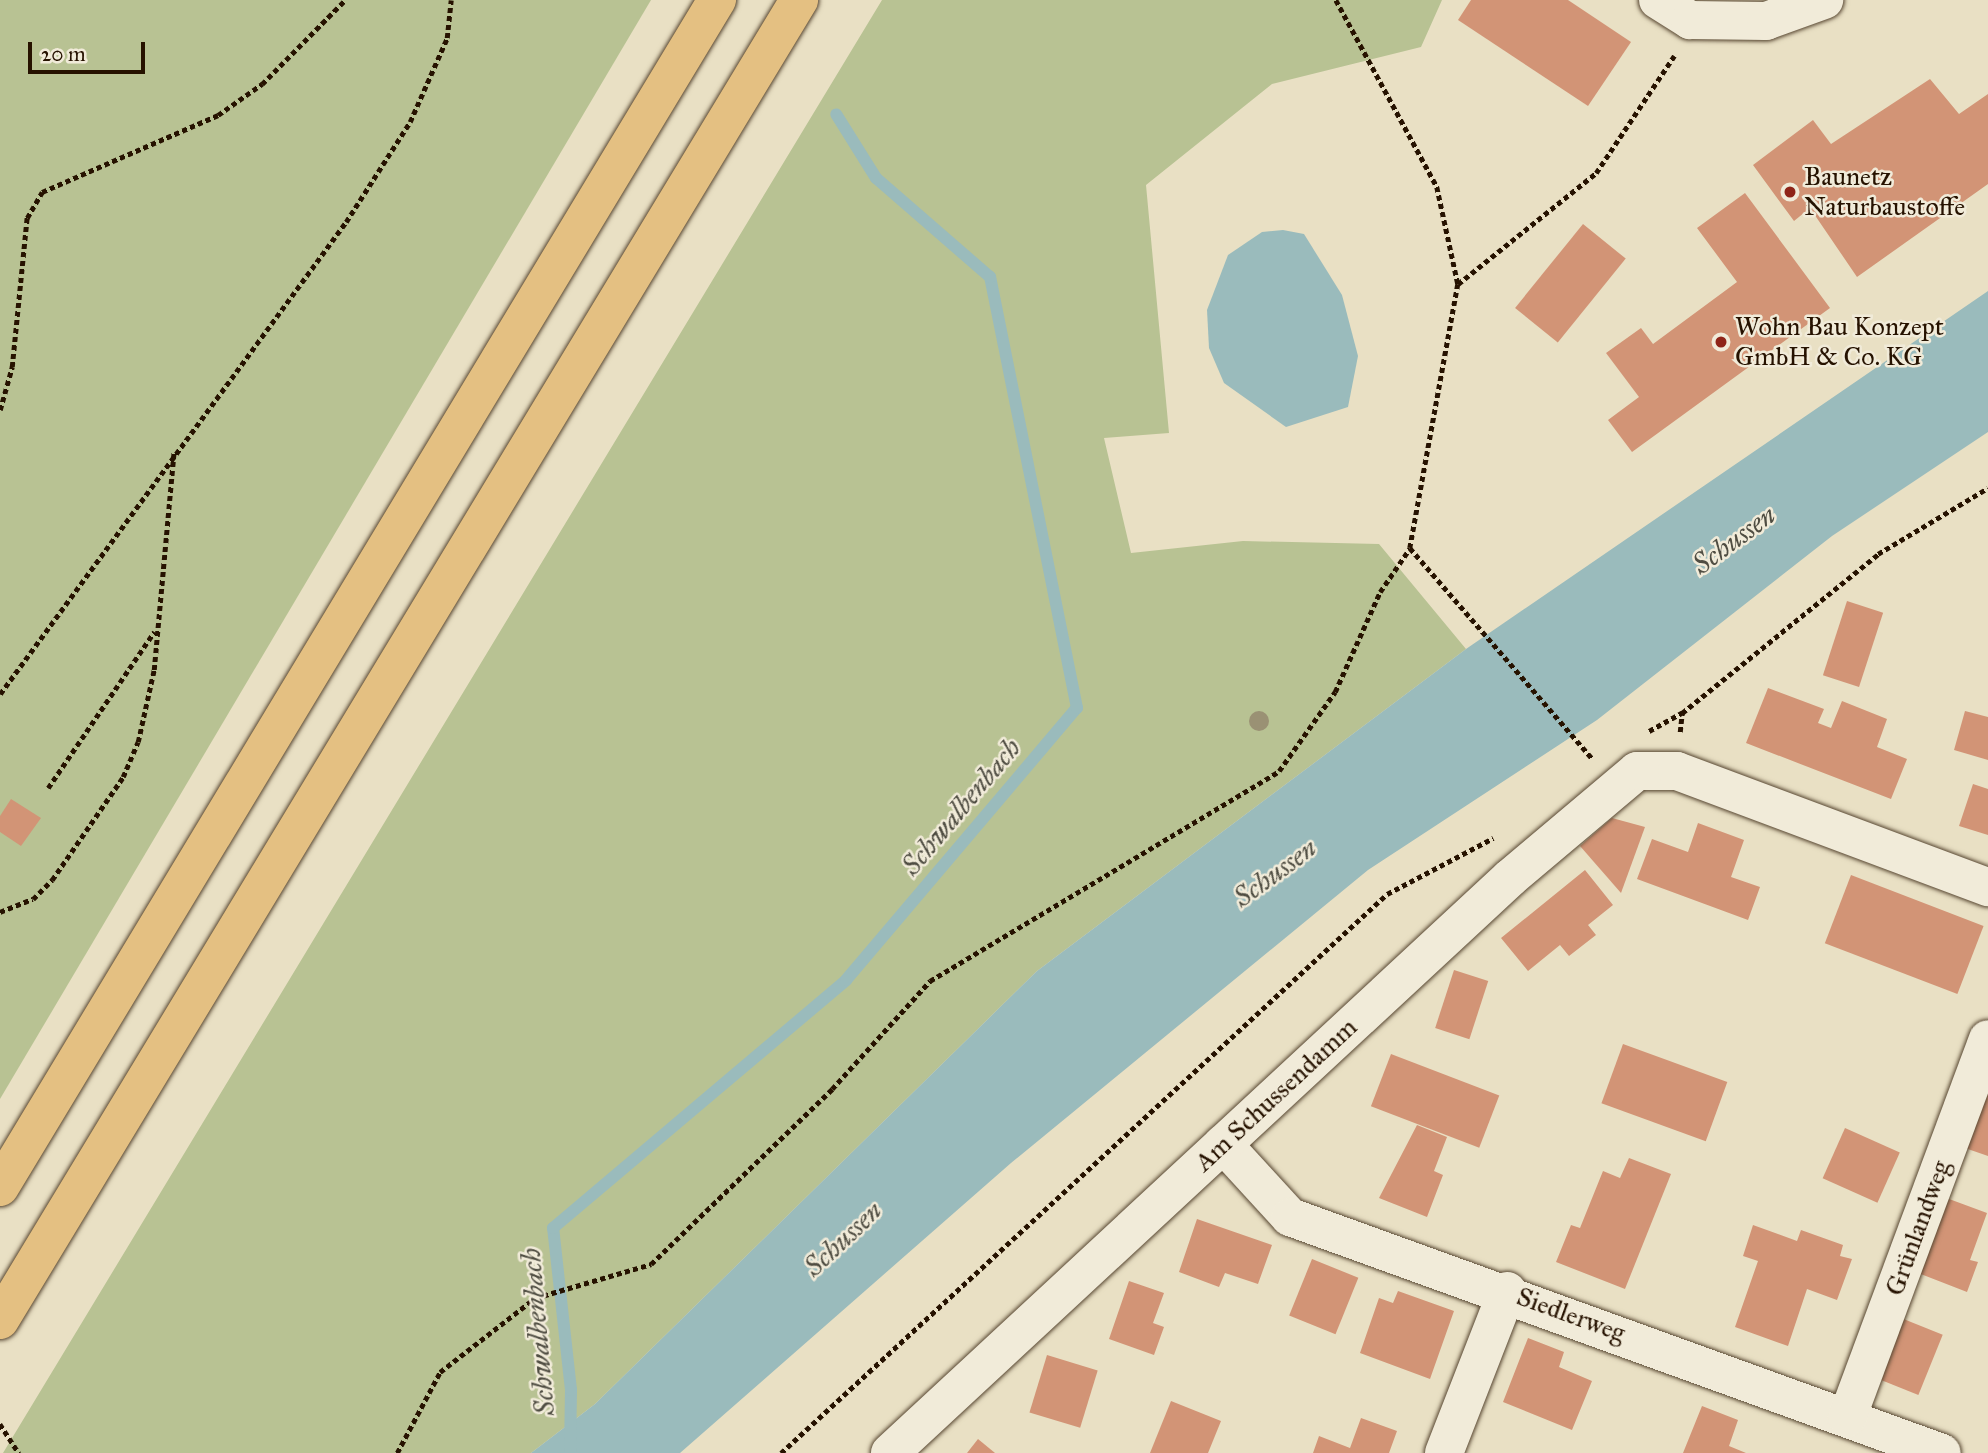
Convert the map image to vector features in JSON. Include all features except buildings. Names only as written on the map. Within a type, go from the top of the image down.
[{"type":"highway","points":[[0,1187],[716,0]]},
{"type":"highway","points":[[0,1320],[799,0]]},
{"type":"street","points":[[1658,0],[1690,20],[1766,21],[1824,0]]},
{"type":"street","name":"Am Schussendamm","points":[[890,1453],[1510,878],[1637,771],[1677,771]]},
{"type":"street","points":[[1677,771],[1988,887]]},
{"type":"street","name":"Grünlandweg","points":[[1847,1418],[1988,1039]]},
{"type":"street","name":"Siedlerweg","points":[[1223,1144],[1290,1217],[1507,1291],[1847,1418],[1887,1443],[1942,1453]]},
{"type":"street","points":[[1444,1453],[1507,1291]]},
{"type":"path","points":[[0,410],[12,367],[27,218],[42,192],[218,115],[262,84],[345,0]]},
{"type":"path","points":[[0,694],[174,452],[346,222],[410,122],[447,38],[450,0]]},
{"type":"path","points":[[397,1453],[440,1372],[535,1298],[651,1264],[832,1089],[930,981],[1279,771],[1335,692],[1380,592],[1410,548],[1458,284],[1437,187],[1336,0]]},
{"type":"path","points":[[1458,284],[1596,173],[1687,37],[1690,20]]},
{"type":"path","points":[[0,912],[33,899],[52,880],[123,777],[148,710],[174,452]]},
{"type":"path","points":[[1677,771],[1682,713],[1878,554],[1988,488]]},
{"type":"path","points":[[1410,548],[1596,762]]},
{"type":"path","points":[[48,788],[156,631]]},
{"type":"path","points":[[780,1453],[1387,894],[1502,833]]},
{"type":"path","points":[[0,1424],[19,1453]]},
{"type":"green space","points":[[0,0],[651,0],[0,1099]]},
{"type":"green space","points":[[882,0],[1442,0],[1421,47],[1272,84],[1146,185],[1169,433],[1104,438],[1131,553],[1243,541],[1379,544],[1466,649],[1037,971],[595,1404],[531,1453],[3,1453]]},
{"type":"water","points":[[1283,230],[1304,234],[1342,295],[1358,356],[1348,407],[1286,427],[1224,383],[1209,348],[1207,310],[1228,255],[1262,232]]},
{"type":"water","name":"Schussen","points":[[1988,291],[1988,432],[1832,536],[1597,720],[1368,870],[1011,1163],[680,1453],[531,1453],[595,1404],[1037,971],[1466,649]]},
{"type":"waterway","name":"Schwalbenbach","points":[[570,1453],[571,1390],[553,1228],[846,980],[1077,708],[990,277],[876,178],[836,114]]},
{"type":"place","name":"Baunetz Naturbaustoffe","points":[[1790,192]]},
{"type":"place","name":"Wohn Bau Konzept GmbH & Co. KG","points":[[1721,342]]}]
